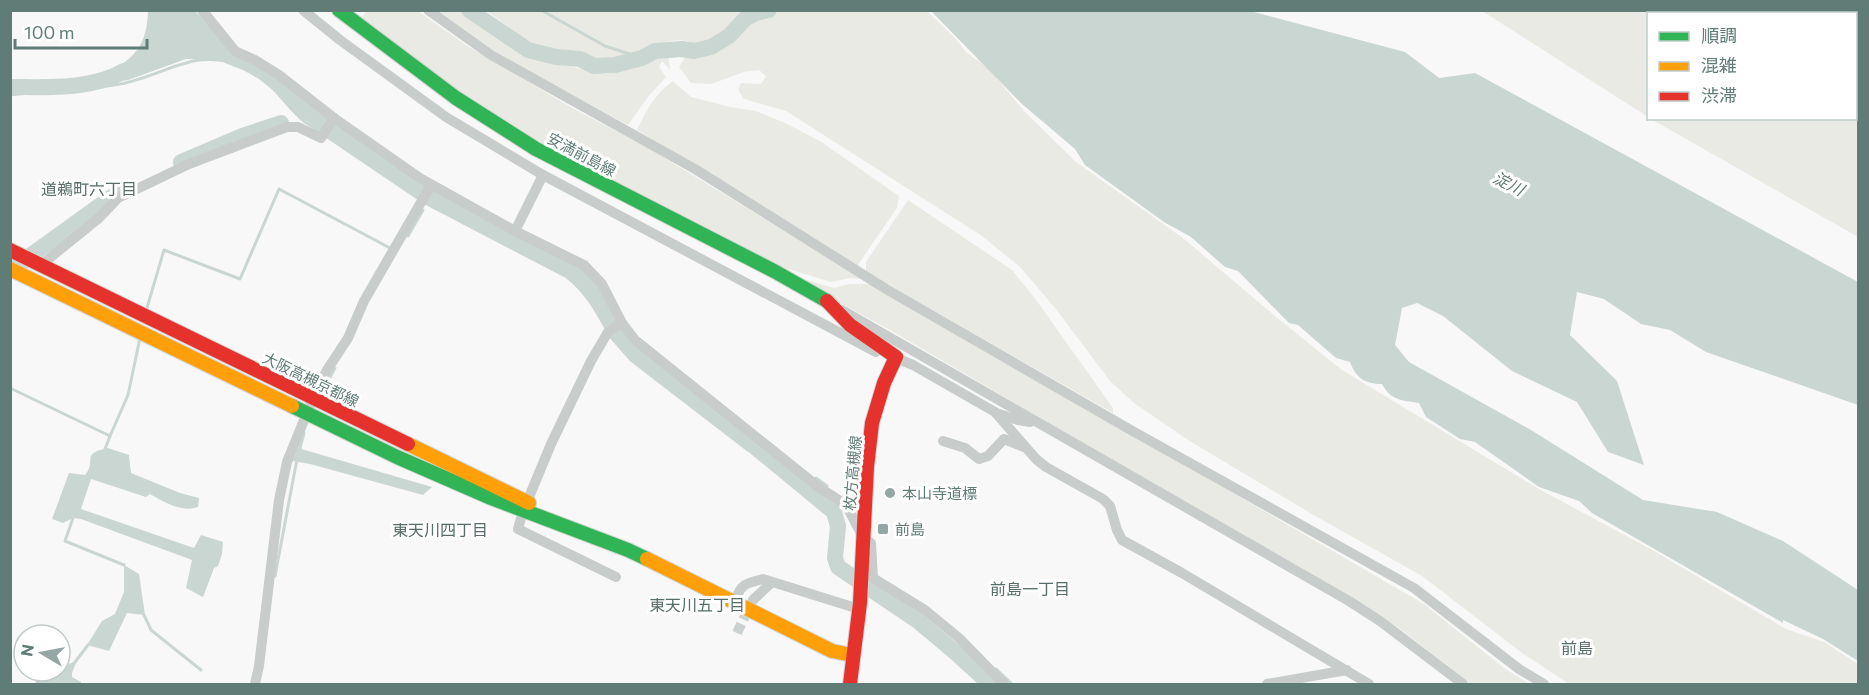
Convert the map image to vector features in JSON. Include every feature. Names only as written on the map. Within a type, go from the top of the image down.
[{"type":"main road","name":"安満前島線","points":[[339,10],[456,99],[536,149],[774,271],[826,301]]},
{"type":"main road","name":"大阪高槻京都線","points":[[10,250],[312,398],[525,507]]},
{"type":"main road","name":"大阪高槻京都線","points":[[17,272],[396,457],[628,550],[832,651],[852,654]]},
{"type":"main road","points":[[826,301],[852,326],[896,357]]},
{"type":"main road","name":"枚方高槻線","points":[[850,684],[859,606],[867,467],[873,423],[884,383],[896,357]]},
{"type":"street","points":[[202,10],[235,51],[279,75],[333,120],[430,185],[584,265],[602,284],[622,323],[635,340],[821,489],[844,504],[864,538],[871,543],[873,578],[925,610],[951,631],[1004,684]]},
{"type":"street","points":[[303,10],[340,40],[446,117],[543,175],[877,352],[913,365],[995,412],[1018,420],[1036,422]]},
{"type":"street","points":[[428,10],[491,55],[695,170],[886,289],[1414,588],[1519,669],[1544,684]]},
{"type":"street","points":[[41,265],[99,218],[118,198],[181,168],[286,127],[298,127],[321,138],[333,120]]},
{"type":"street","points":[[515,231],[543,175]]},
{"type":"street","points":[[255,684],[279,500],[287,462],[312,398],[348,338],[364,301],[430,185]]},
{"type":"street","points":[[10,284],[17,272]]},
{"type":"street","points":[[826,301],[1349,601],[1388,627],[1463,684]]},
{"type":"street","points":[[616,577],[518,529],[551,444],[608,332],[622,323]]},
{"type":"street","points":[[995,412],[1046,467],[1103,499],[1110,506],[1122,540],[1369,684]]},
{"type":"street","points":[[943,441],[965,448],[980,459],[988,456],[1004,439],[1027,448]]},
{"type":"street","points":[[735,602],[738,591],[748,582],[763,579],[859,606],[877,581]]},
{"type":"street","points":[[753,600],[772,582]]},
{"type":"street","points":[[1267,684],[1347,670]]},
{"type":"shaded area","points":[[786,10],[927,11],[966,52],[988,68],[1024,111],[1076,162],[1183,238],[1342,370],[1539,489],[1656,552],[1786,629],[1824,642],[1858,664],[1858,684],[1569,684],[1522,653],[1422,576],[1310,513],[1188,440],[1134,403],[1110,381],[1055,308],[1020,267],[982,236],[786,111],[744,99],[738,90],[741,83],[761,84],[766,76],[759,70],[744,72],[711,84],[691,83],[679,67],[686,55],[708,55],[759,17]]},
{"type":"shaded area","points":[[367,11],[418,11],[469,47],[574,109],[645,146],[863,279],[850,278],[831,282],[765,262],[543,147],[474,105],[361,18]]},
{"type":"shaded area","points":[[436,11],[462,11],[482,26],[528,53],[568,66],[606,74],[641,64],[661,51],[668,52],[670,70],[662,61],[659,67],[666,77],[628,125],[505,59]]},
{"type":"shaded area","points":[[487,11],[748,11],[737,19],[726,36],[715,42],[693,47],[688,41],[672,41],[626,59],[600,65],[580,54],[535,47]]},
{"type":"shaded area","points":[[1482,11],[1858,11],[1858,237],[1653,120],[1857,120],[1857,12],[1647,12],[1647,116]]},
{"type":"shaded area","points":[[673,81],[691,97],[756,111],[785,123],[820,141],[899,196],[897,208],[857,266],[637,130],[652,103]]},
{"type":"shaded area","points":[[908,200],[1012,270],[1034,297],[1113,408],[1113,413],[866,272],[866,262]]},
{"type":"shaded area","points":[[789,275],[834,288],[850,284],[874,284],[1424,604],[1504,668],[1529,684],[1471,684],[1399,628],[890,330]]},
{"type":"water","points":[[148,11],[195,11],[208,23],[232,54],[230,60],[186,59],[128,80],[105,83],[104,75],[131,57],[142,42]]},
{"type":"water","name":"淀川","points":[[931,11],[1250,11],[1405,52],[1439,78],[1475,73],[1858,282],[1858,405],[1706,352],[1670,330],[1641,324],[1604,299],[1577,292],[1570,335],[1617,381],[1644,465],[1608,452],[1577,402],[1512,371],[1443,316],[1417,303],[1402,308],[1395,345],[1409,362],[1531,430],[1643,500],[1717,512],[1783,541],[1858,590],[1858,661],[1823,639],[1783,620],[1783,623],[1592,513],[1579,501],[1539,487],[1475,442],[1460,439],[1426,417],[1419,403],[1393,397],[1382,384],[1362,379],[1350,362],[1336,358],[1298,325],[1289,323],[1238,271],[1225,267],[1191,237],[1164,222],[1085,165],[1075,149],[1022,104]]},
{"type":"water","points":[[108,448],[129,455],[131,473],[180,493],[199,498],[198,507],[179,508],[150,494],[146,497],[91,479],[81,509],[194,548],[201,535],[223,542],[218,566],[214,568],[203,597],[186,588],[192,560],[81,519],[73,518],[63,523],[52,519],[69,473],[85,475],[89,470],[91,455]]},
{"type":"water","points":[[298,448],[432,487],[423,495],[293,461]]},
{"type":"water","points":[[124,565],[139,574],[145,615],[127,613],[109,651],[87,645],[102,621],[115,614],[124,592]]},
{"type":"water","points":[[72,677],[81,682],[81,684],[35,684],[72,683]]},
{"type":"waterway","points":[[469,10],[528,50],[556,57],[580,59],[594,66],[615,65],[642,58],[655,51],[682,49],[694,51],[711,47],[729,36],[746,18],[769,10]]},
{"type":"waterway","points":[[541,10],[605,46],[642,58]]},
{"type":"waterway","points":[[214,46],[229,56],[263,72],[283,88],[303,109],[432,198],[571,270],[593,290],[622,339],[636,354],[737,432],[834,512],[838,526],[835,558],[838,567],[918,621],[990,684]]},
{"type":"waterway","points":[[10,95],[111,86],[197,60],[211,59],[227,61],[244,67],[262,78],[297,115],[320,132]]},
{"type":"waterway","points":[[10,87],[84,84],[98,82],[124,71]]},
{"type":"waterway","points":[[181,162],[242,136],[281,123]]},
{"type":"waterway","points":[[326,136],[419,199]]},
{"type":"waterway","points":[[16,266],[116,194],[130,187]]},
{"type":"waterway","points":[[146,311],[164,250],[240,279],[279,189],[390,248]]},
{"type":"waterway","points":[[425,203],[567,277],[585,295],[607,330]]},
{"type":"waterway","points":[[408,236],[423,210]]},
{"type":"waterway","points":[[610,336],[631,360],[748,450]]},
{"type":"waterway","points":[[110,436],[128,395],[140,338]]},
{"type":"waterway","points":[[321,394],[335,368]]},
{"type":"waterway","points":[[10,388],[110,436],[105,449]]},
{"type":"waterway","points":[[299,452],[304,433]]},
{"type":"waterway","points":[[275,576],[297,459]]},
{"type":"waterway","points":[[816,478],[827,486]]},
{"type":"waterway","points":[[73,518],[65,541],[124,565]]},
{"type":"waterway","points":[[144,615],[151,630],[201,670]]},
{"type":"waterway","points":[[75,662],[88,645]]},
{"type":"waterway","points":[[996,669],[1012,684]]},
{"type":"tunnel","points":[[737,633],[750,605]]},
{"type":"traffic: fast","points":[[339,10],[456,98],[536,149],[774,271],[827,301]]},
{"type":"traffic: fast","points":[[292,406],[397,457],[491,498],[647,559]]},
{"type":"traffic: slow","points":[[10,269],[292,406]]},
{"type":"traffic: slow","points":[[408,444],[529,503]]},
{"type":"traffic: slow","points":[[647,559],[832,651],[852,655]]},
{"type":"traffic: jam","points":[[10,250],[408,444]]},
{"type":"traffic: jam","points":[[827,301],[850,325],[896,357],[884,383],[872,423],[867,467],[860,603],[850,684]]},
{"type":"place","name":"本山寺道標","points":[[890,493]]},
{"type":"place","name":"前島","points":[[883,529]]},
{"type":"district","name":"道鵜町六丁目","points":[[89,188]]},
{"type":"district","name":"東天川四丁目","points":[[440,529]]},
{"type":"district","name":"前島一丁目","points":[[1030,588]]},
{"type":"district","name":"東天川五丁目","points":[[697,604]]},
{"type":"district","name":"前島","points":[[1577,647]]}]
